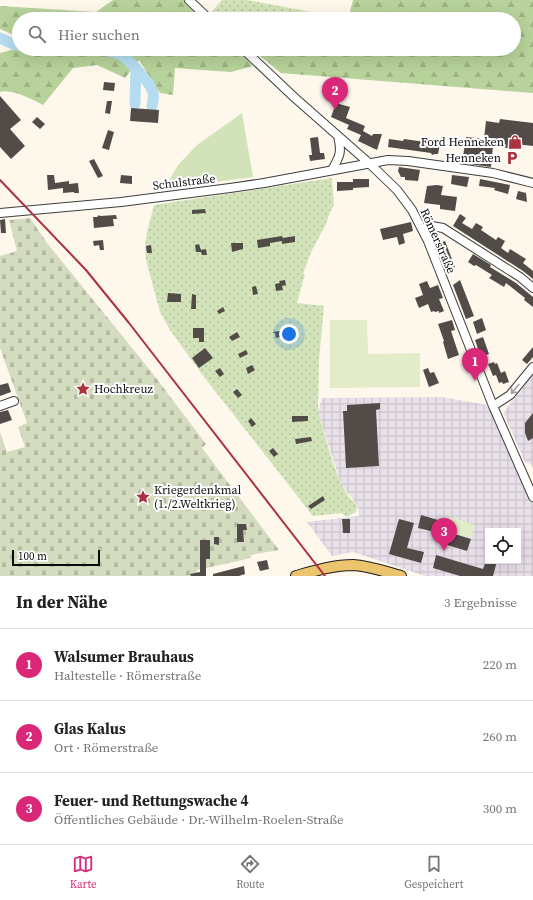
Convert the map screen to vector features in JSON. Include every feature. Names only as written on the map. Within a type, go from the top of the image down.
[{"type":"main road","points":[[296,576],[325,568],[353,565],[368,567],[402,576]]},
{"type":"street","points":[[189,0],[202,12]]},
{"type":"street","name":"Römerstraße","points":[[250,56],[398,190],[412,210],[422,229],[493,406],[533,497]]},
{"type":"street","points":[[332,170],[341,152],[338,136]]},
{"type":"street","name":"Schulstraße","points":[[0,213],[114,203],[169,196],[264,183],[388,160],[408,161],[493,173],[533,183]]},
{"type":"street","points":[[422,229],[432,226],[443,228],[520,277],[533,288]]},
{"type":"street","points":[[493,406],[510,394],[533,367]]},
{"type":"street","points":[[0,406],[14,401]]},
{"type":"shaded area","points":[[533,375],[533,469],[531,464],[525,462],[504,414],[506,409]]},
{"type":"shaded area","points":[[442,397],[493,406],[533,502],[533,576],[425,576],[353,552],[332,556],[307,522],[359,516],[358,506],[341,484],[318,412],[322,398]]},
{"type":"green space","points":[[113,0],[186,0],[198,12],[96,12]]},
{"type":"green space","points":[[222,0],[247,0],[311,12],[212,12]]},
{"type":"green space","points":[[353,0],[533,0],[533,93],[281,73],[260,56],[521,56],[521,12],[350,12]]},
{"type":"green space","points":[[0,6],[96,12],[12,12],[12,34],[0,29]]},
{"type":"green space","points":[[12,50],[12,56],[243,56],[253,66],[231,72],[175,68],[173,95],[160,93],[139,60],[125,78],[97,65],[73,68],[43,105],[16,93],[5,91],[0,92],[0,53]]},
{"type":"green space","points":[[242,113],[253,177],[164,189],[178,165],[197,145]]},
{"type":"green space","points":[[332,178],[334,205],[311,252],[303,274],[305,274],[297,303],[324,306],[319,359],[318,412],[333,463],[341,484],[349,497],[358,506],[356,512],[346,517],[342,513],[313,516],[201,373],[170,330],[160,312],[146,260],[145,246],[154,205]]},
{"type":"green space","points":[[30,218],[47,243],[150,370],[206,444],[202,448],[279,550],[250,555],[251,558],[197,570],[198,576],[0,576],[0,432],[7,452],[25,447],[18,427],[27,423],[0,348],[0,256],[17,251],[9,220]]},
{"type":"green space","points":[[330,320],[367,320],[368,354],[420,353],[420,387],[330,388]]},
{"type":"green space","points":[[450,517],[475,525],[471,538],[446,531]]},
{"type":"building","points":[[104,82],[115,83],[114,91],[103,90]]},
{"type":"building","points":[[0,96],[21,120],[10,129],[25,146],[11,159],[0,147]]},
{"type":"building","points":[[107,101],[112,101],[110,114],[105,113]]},
{"type":"building","points":[[336,103],[350,107],[346,118],[365,126],[363,131],[372,136],[373,134],[382,134],[377,150],[358,141],[361,135],[347,129],[349,125],[331,117]]},
{"type":"building","points":[[131,108],[159,110],[158,123],[130,121]]},
{"type":"building","points":[[37,117],[45,124],[40,129],[32,122]]},
{"type":"building","name":"Ford Henneken","points":[[500,119],[533,123],[533,146],[515,144],[514,149],[493,146],[491,167],[462,163],[466,137],[484,139],[486,121],[499,123]]},
{"type":"building","points":[[108,130],[114,132],[109,150],[102,148]]},
{"type":"building","points":[[318,137],[320,153],[324,153],[325,159],[310,161],[309,155],[312,155],[310,138]]},
{"type":"building","points":[[389,139],[403,141],[404,139],[440,144],[438,154],[432,155],[431,153],[388,147]]},
{"type":"building","points":[[94,159],[103,176],[98,178],[89,161]]},
{"type":"building","points":[[399,167],[420,170],[418,181],[405,180],[405,177],[401,177],[398,171]]},
{"type":"building","points":[[47,175],[54,175],[55,183],[69,181],[69,184],[78,183],[79,193],[63,193],[63,188],[48,190]]},
{"type":"building","points":[[121,175],[132,176],[132,184],[120,183]]},
{"type":"building","points":[[452,175],[469,177],[467,187],[451,184]]},
{"type":"building","points":[[353,179],[369,179],[369,187],[337,191],[337,182],[353,182]]},
{"type":"building","points":[[480,179],[510,185],[508,194],[494,190],[495,188],[479,186]]},
{"type":"building","points":[[427,186],[443,186],[441,195],[457,197],[455,211],[440,209],[440,205],[424,203]]},
{"type":"building","points":[[518,191],[526,193],[527,202],[516,199]]},
{"type":"building","points":[[205,209],[206,213],[192,214],[192,210]]},
{"type":"building","points":[[460,214],[466,218],[462,223],[472,229],[476,223],[483,227],[481,230],[496,240],[498,237],[505,241],[501,248],[508,253],[510,249],[526,259],[523,263],[533,271],[533,279],[453,226]]},
{"type":"building","points":[[99,215],[116,215],[117,219],[113,219],[114,226],[94,228],[93,217],[97,217]]},
{"type":"building","points":[[5,219],[6,233],[1,233],[0,220]]},
{"type":"building","points":[[411,222],[413,231],[403,234],[405,243],[399,245],[397,237],[383,240],[380,229]]},
{"type":"building","points":[[282,236],[283,238],[295,236],[295,242],[282,244],[282,241],[270,243],[270,246],[258,248],[257,240]]},
{"type":"building","points":[[103,240],[104,250],[100,250],[99,245],[94,246],[93,241]]},
{"type":"building","points":[[445,241],[455,267],[447,270],[437,244]]},
{"type":"building","points":[[231,243],[243,243],[243,249],[232,252]]},
{"type":"building","points":[[199,244],[201,250],[206,249],[207,255],[202,255],[201,252],[196,252],[195,245]]},
{"type":"building","points":[[151,245],[152,253],[147,253],[146,246]]},
{"type":"building","points":[[473,254],[491,265],[490,267],[516,283],[533,297],[533,307],[524,300],[525,298],[506,283],[504,287],[489,278],[492,275],[468,262]]},
{"type":"building","points":[[285,280],[286,285],[282,286],[283,290],[276,291],[275,284],[280,283],[279,281]]},
{"type":"building","points":[[460,280],[474,316],[466,319],[453,285]]},
{"type":"building","points":[[427,281],[430,288],[438,285],[443,298],[439,299],[444,311],[439,313],[439,311],[431,312],[428,304],[419,308],[415,298],[423,295],[419,284]]},
{"type":"building","points":[[256,286],[258,294],[253,295],[252,287]]},
{"type":"building","points":[[168,293],[181,294],[181,302],[167,302]]},
{"type":"building","points":[[192,294],[196,295],[196,309],[191,309]]},
{"type":"building","points":[[223,307],[225,311],[219,314],[217,311]]},
{"type":"building","points":[[482,318],[486,330],[477,334],[473,322]]},
{"type":"building","points":[[452,320],[455,330],[451,331],[459,355],[448,359],[438,324]]},
{"type":"building","points":[[193,328],[204,328],[204,342],[199,342],[199,338],[193,338]]},
{"type":"building","points":[[291,330],[291,335],[280,334],[280,337],[276,338],[275,333],[273,333],[273,332]]},
{"type":"building","points":[[237,332],[240,337],[232,341],[229,337]]},
{"type":"building","points":[[483,337],[489,354],[481,357],[475,340]]},
{"type":"building","points":[[533,347],[533,357],[527,364],[522,360]]},
{"type":"building","points":[[205,348],[213,358],[199,368],[192,358]]},
{"type":"building","points":[[246,350],[248,354],[240,358],[238,354]]},
{"type":"building","points":[[494,362],[495,364],[497,363],[501,373],[505,371],[509,382],[503,384],[502,382],[499,383],[496,375],[493,376],[488,364]]},
{"type":"building","points":[[252,365],[255,370],[248,374],[246,368]]},
{"type":"building","points":[[220,368],[224,374],[220,377],[215,371]]},
{"type":"building","points":[[428,368],[430,373],[434,372],[439,383],[429,387],[423,370]]},
{"type":"building","points":[[8,383],[11,392],[0,396],[0,385]]},
{"type":"building","points":[[237,389],[242,395],[238,398],[233,392]]},
{"type":"building","points":[[380,403],[380,409],[376,410],[379,466],[346,468],[343,411],[347,411],[347,405]]},
{"type":"building","points":[[8,410],[12,420],[0,424],[0,412]]},
{"type":"building","points":[[533,413],[533,438],[528,441],[525,433],[525,423]]},
{"type":"building","points":[[292,416],[308,416],[308,421],[292,422]]},
{"type":"building","points":[[251,418],[256,424],[252,427],[248,421]]},
{"type":"building","points":[[311,437],[312,441],[296,444],[295,439]]},
{"type":"building","points":[[273,448],[278,454],[274,457],[269,451]]},
{"type":"building","points":[[323,496],[325,500],[311,509],[308,506]]},
{"type":"building","points":[[421,515],[438,520],[435,532],[418,528]]},
{"type":"building","points":[[342,519],[350,519],[350,533],[343,533]]},
{"type":"building","points":[[399,519],[414,523],[407,548],[424,552],[421,563],[389,554]]},
{"type":"building","points":[[237,524],[246,524],[247,530],[243,530],[244,542],[237,542]]},
{"type":"building","points":[[451,533],[471,539],[467,551],[447,545]]},
{"type":"building","points":[[214,537],[219,537],[219,545],[214,544]]},
{"type":"building","points":[[200,540],[210,540],[210,559],[206,559],[206,576],[191,576],[190,574],[200,572]]},
{"type":"building","points":[[436,555],[483,569],[485,564],[496,564],[493,576],[460,576],[433,568]]},
{"type":"building","points":[[267,560],[269,569],[260,571],[257,562]]},
{"type":"building","points":[[244,566],[245,574],[239,576],[213,576],[213,574]]},
{"type":"waterway","points":[[0,38],[12,44]]},
{"type":"waterway","points":[[122,56],[127,59],[147,82],[154,96],[152,106]]},
{"type":"waterway","points":[[135,104],[136,68]]},
{"type":"railway","points":[[0,180],[86,270],[129,323],[325,576]]},
{"type":"place","name":"Glas Kalus","points":[[335,110]]},
{"type":"place","name":"Ford Henneken","points":[[515,142]]},
{"type":"place","name":"Henneken","points":[[512,158]]},
{"type":"place","name":"Walsumer Brauhaus","points":[[475,381]]},
{"type":"place","name":"Hochkreuz","points":[[83,389]]},
{"type":"place","name":"Kriegerdenkmal (1./2.Weltkrieg)","points":[[143,497]]},
{"type":"place","name":"Feuer- und Rettungswache 4","points":[[444,551]]}]
